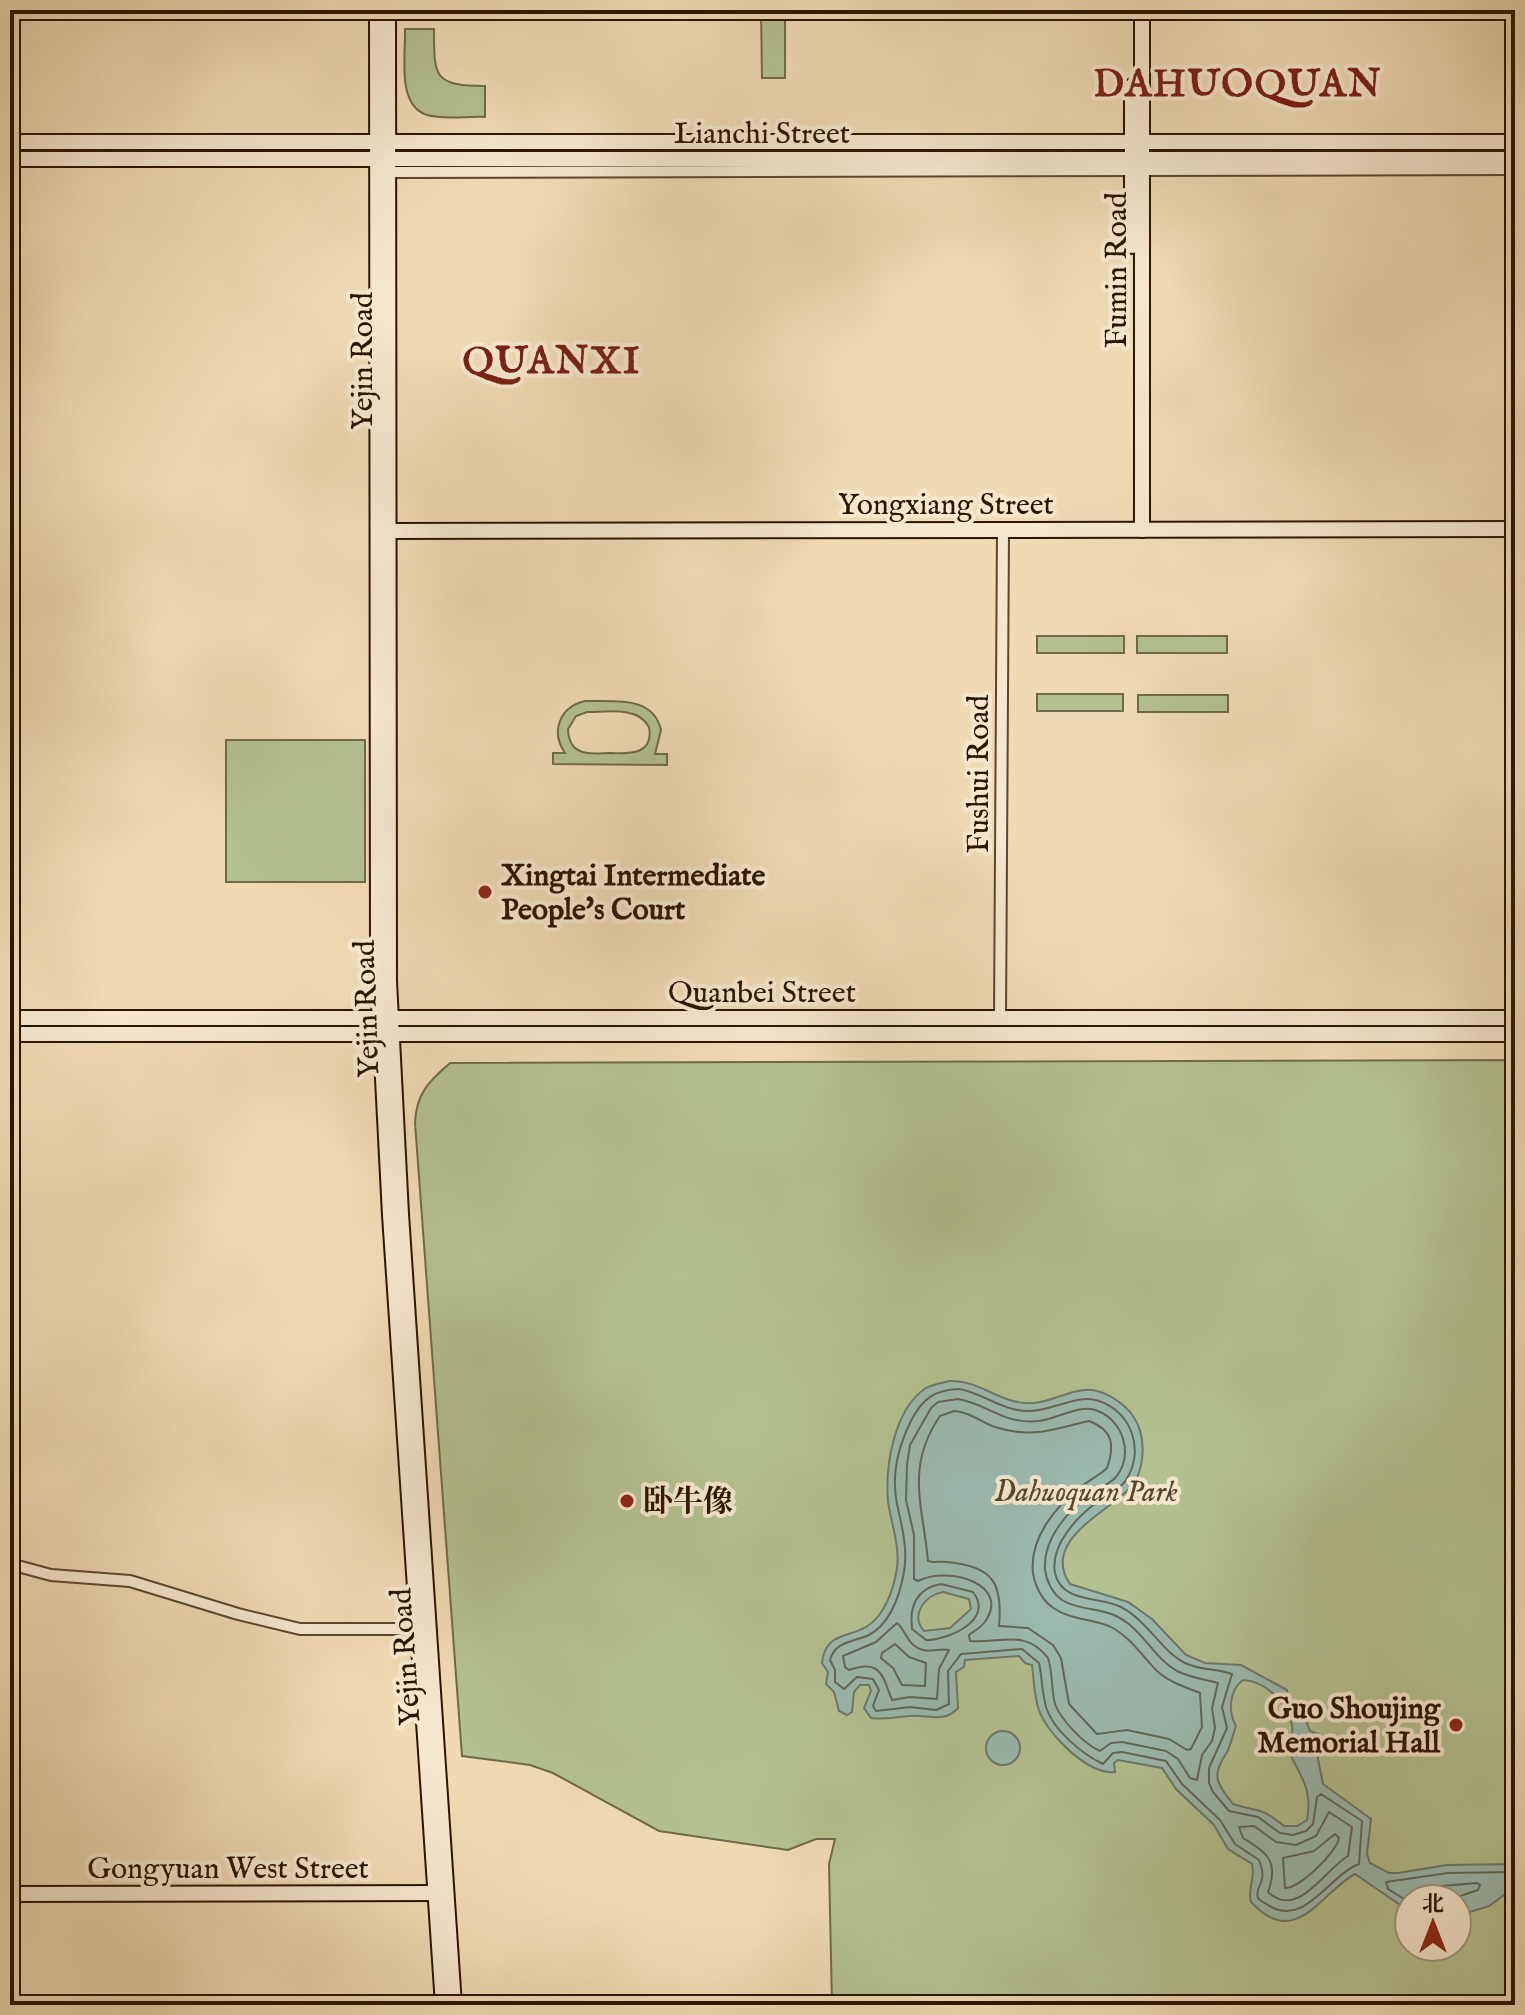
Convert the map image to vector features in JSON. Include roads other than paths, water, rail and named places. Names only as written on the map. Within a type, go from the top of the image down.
[{"type":"main road","name":"Yejin Road","points":[[377,10],[384,164],[382,531],[385,1018],[441,1893],[443,2005]]},
{"type":"main road","name":"Yejin Road","points":[[382,142],[388,10]]},
{"type":"main road","name":"Fumin Road","points":[[1132,10],[1137,142],[1137,530]]},
{"type":"main road","name":"Fumin Road","points":[[1137,142],[1142,10]]},
{"type":"main road","name":"Lianchi Street","points":[[10,142],[1515,142]]},
{"type":"main road","name":"Lianchi Street","points":[[10,159],[384,164],[1137,164],[1515,159]]},
{"type":"main road","name":"Yongxiang Street","points":[[382,531],[1515,529]]},
{"type":"main road","name":"Quanbei Street","points":[[10,1018],[1515,1018]]},
{"type":"main road","name":"Quanbei Street","points":[[10,1034],[1515,1034]]},
{"type":"main road","name":"Yejin Road","points":[[386,1034],[390,1215],[418,1629],[454,2005]]},
{"type":"main road","name":"Gongyuan West Street","points":[[10,1894],[441,1893]]},
{"type":"street","points":[[1137,164],[1515,169]]},
{"type":"street","name":"Fushui Road","points":[[1000,1018],[1003,530]]},
{"type":"street","points":[[10,1564],[68,1577],[130,1581],[238,1614],[300,1629],[418,1629]]},
{"type":"water","points":[[950,1381],[960,1382],[1026,1403],[1092,1390],[1109,1396],[1125,1407],[1141,1433],[1142,1454],[1138,1474],[1128,1490],[1092,1519],[1070,1542],[1064,1555],[1063,1569],[1070,1584],[1128,1602],[1152,1619],[1186,1655],[1205,1663],[1241,1665],[1287,1690],[1289,1704],[1304,1715],[1310,1731],[1319,1734],[1318,1759],[1323,1784],[1371,1819],[1367,1854],[1370,1863],[1389,1873],[1447,1865],[1515,1864],[1515,1887],[1489,1906],[1473,1911],[1473,1883],[1393,1883],[1393,1900],[1355,1874],[1295,1919],[1281,1921],[1267,1916],[1251,1902],[1252,1864],[1228,1849],[1214,1825],[1176,1789],[1162,1768],[1118,1760],[1114,1763],[1115,1772],[1104,1771],[1081,1760],[1059,1741],[1039,1710],[1032,1665],[1019,1656],[965,1660],[964,1667],[956,1672],[958,1708],[947,1716],[871,1718],[864,1708],[871,1691],[869,1685],[860,1685],[854,1692],[852,1712],[847,1715],[839,1711],[834,1692],[826,1684],[828,1672],[822,1663],[824,1653],[832,1641],[873,1622],[888,1601],[898,1559],[888,1501],[890,1455],[906,1410],[915,1397],[929,1387]],"holes":[[[943,1592],[969,1599],[971,1609],[950,1628],[924,1631],[920,1625],[919,1612],[930,1597]],[[1243,1680],[1252,1681],[1280,1701],[1292,1725],[1289,1751],[1308,1799],[1307,1820],[1297,1826],[1284,1826],[1264,1813],[1233,1804],[1219,1784],[1217,1773],[1236,1726],[1231,1708],[1233,1695]]]},
{"type":"water","points":[[1003,1731],[1015,1736],[1020,1748],[1015,1760],[1003,1765],[991,1760],[986,1748],[991,1736]]},
{"type":"place","name":"Xingtai Intermediate People's Court","points":[[485,892]]},
{"type":"place","name":"卧牛像","points":[[627,1501]]},
{"type":"place","name":"Guo Shoujing Memorial Hall","points":[[1456,1725]]},
{"type":"district","name":"DAHUOQUAN","points":[[1238,83]]},
{"type":"district","name":"QUANXI","points":[[552,360]]},
{"type":"park label","name":"Dahuoquan Park","points":[[1086,1491]]}]
